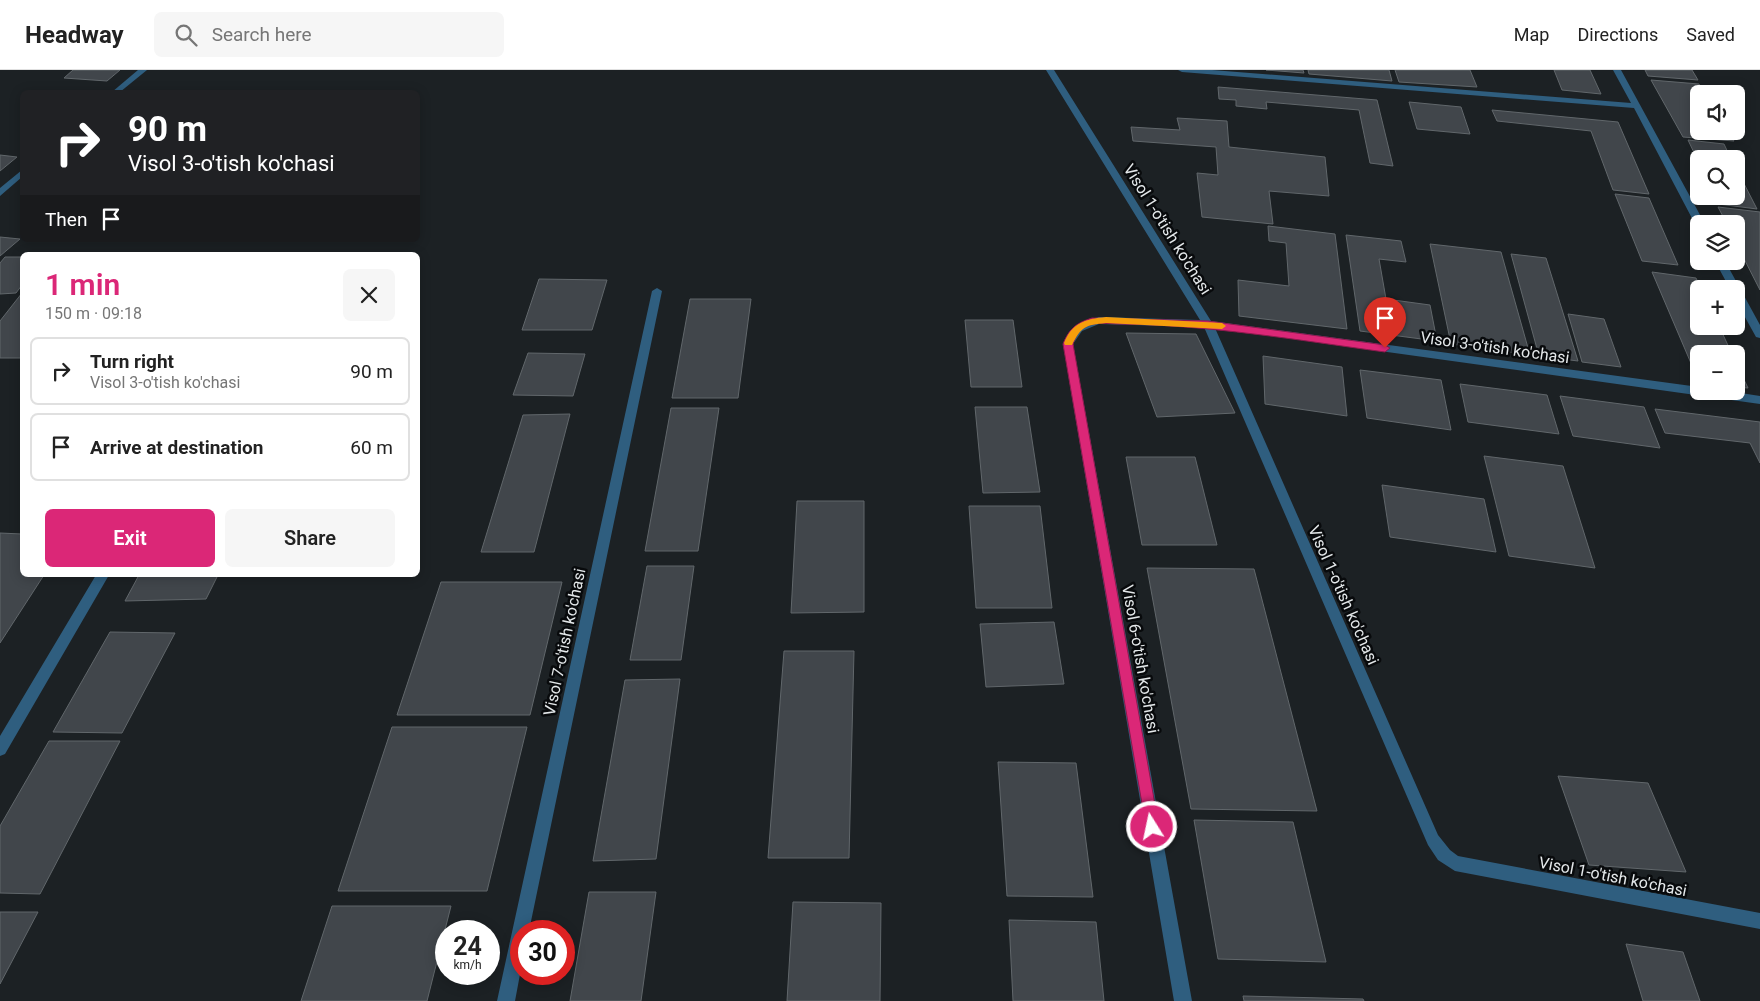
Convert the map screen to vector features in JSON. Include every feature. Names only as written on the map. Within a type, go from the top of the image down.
[{"type":"street","points":[[118,90],[143,70]]},
{"type":"street","name":"Visol 1-o'tish ko'chasi","points":[[1050,70],[1208,324],[1433,840],[1444,855],[1455,863],[1760,921]]},
{"type":"street","points":[[1182,70],[1635,106]]},
{"type":"street","points":[[1617,70],[1695,215]]},
{"type":"street","points":[[0,194],[20,175]]},
{"type":"street","name":"Visol 7-o'tish ko'chasi","points":[[506,1001],[657,291]]},
{"type":"street","points":[[1745,306],[1760,334]]},
{"type":"street","name":"Visol 3-o'tish ko'chasi","points":[[1079,326],[1092,321],[1106,320],[1208,324],[1690,390]]},
{"type":"street","name":"Visol 6-o'tish ko'chasi","points":[[1079,326],[1072,334],[1068,344],[1183,1001]]},
{"type":"street","name":"Visol 3-o'tish ko'chasi","points":[[1745,398],[1760,400]]},
{"type":"street","points":[[0,749],[102,577]]},
{"type":"building","points":[[73,70],[120,70],[107,81],[64,78]]},
{"type":"building","points":[[1266,70],[1303,70],[1304,73]]},
{"type":"building","points":[[1308,70],[1389,70],[1392,81],[1309,74]]},
{"type":"building","points":[[1395,70],[1470,70],[1477,87],[1399,82]]},
{"type":"building","points":[[1554,70],[1590,70],[1601,94],[1562,90]]},
{"type":"building","points":[[1645,70],[1692,70],[1698,80],[1648,76]]},
{"type":"building","points":[[1651,80],[1699,84],[1690,85],[1690,138],[1683,137]]},
{"type":"building","points":[[1218,87],[1377,100],[1393,166],[1370,163],[1359,110],[1266,102],[1267,109],[1236,106],[1236,100],[1219,99]]},
{"type":"building","points":[[1409,102],[1461,107],[1470,134],[1417,129]]},
{"type":"building","points":[[1492,110],[1618,122],[1649,194],[1613,190],[1591,131],[1497,121]]},
{"type":"building","points":[[1177,118],[1227,121],[1229,147],[1325,157],[1329,196],[1269,191],[1273,224],[1202,217],[1197,173],[1218,175],[1216,147],[1133,141],[1131,127],[1180,130]]},
{"type":"building","points":[[1688,140],[1724,144],[1727,150],[1693,150]]},
{"type":"building","points":[[0,155],[17,157],[0,171]]},
{"type":"building","points":[[1745,186],[1757,209],[1726,205],[1745,205]]},
{"type":"building","points":[[1615,194],[1649,198],[1678,265],[1642,261]]},
{"type":"building","points":[[1718,207],[1760,212],[1760,290],[1745,261],[1745,215],[1722,215]]},
{"type":"building","points":[[1268,226],[1335,234],[1347,329],[1239,316],[1238,280],[1289,286],[1286,243],[1269,241]]},
{"type":"building","points":[[1346,235],[1401,241],[1406,262],[1379,259],[1386,299],[1430,305],[1437,341],[1360,331]]},
{"type":"building","points":[[0,237],[20,239],[0,256]]},
{"type":"building","points":[[1430,244],[1501,252],[1530,355],[1451,344]]},
{"type":"building","points":[[1511,254],[1546,258],[1578,361],[1539,356]]},
{"type":"building","points":[[5,257],[20,257],[20,288],[16,293],[0,294],[0,263]]},
{"type":"building","points":[[1652,272],[1696,278],[1697,280],[1690,280],[1690,335],[1723,335],[1728,345],[1690,345],[1690,361]]},
{"type":"building","points":[[539,279],[607,280],[592,330],[522,330]]},
{"type":"building","points":[[20,296],[20,358],[0,358],[0,321]]},
{"type":"building","points":[[690,299],[751,299],[738,398],[672,398]]},
{"type":"building","points":[[1568,314],[1604,319],[1621,367],[1582,362]]},
{"type":"building","points":[[965,320],[1013,320],[1022,387],[971,387]]},
{"type":"building","points":[[1126,333],[1196,334],[1235,413],[1157,417]]},
{"type":"building","points":[[528,353],[585,354],[573,396],[513,395]]},
{"type":"building","points":[[1263,356],[1342,367],[1347,416],[1265,404]]},
{"type":"building","points":[[1360,370],[1441,380],[1451,430],[1367,418]]},
{"type":"building","points":[[1460,384],[1547,395],[1559,434],[1468,422]]},
{"type":"building","points":[[1560,396],[1644,407],[1660,448],[1573,436]]},
{"type":"building","points":[[975,407],[1027,407],[1040,492],[983,493]]},
{"type":"building","points":[[671,408],[719,408],[698,551],[645,551]]},
{"type":"building","points":[[1655,409],[1760,422],[1760,463],[1750,443],[1665,433]]},
{"type":"building","points":[[570,414],[534,552],[481,552],[523,415]]},
{"type":"building","points":[[1484,456],[1563,466],[1595,568],[1509,556]]},
{"type":"building","points":[[1126,457],[1195,457],[1217,545],[1142,545]]},
{"type":"building","points":[[1382,485],[1484,499],[1496,552],[1390,537]]},
{"type":"building","points":[[797,501],[864,501],[864,612],[791,613]]},
{"type":"building","points":[[969,506],[1040,506],[1052,608],[976,608]]},
{"type":"building","points":[[0,533],[20,534],[20,577],[43,577],[0,643]]},
{"type":"building","points":[[647,566],[694,566],[681,660],[630,660]]},
{"type":"building","points":[[1147,568],[1254,569],[1317,811],[1191,809]]},
{"type":"building","points":[[138,577],[217,577],[206,599],[125,601]]},
{"type":"building","points":[[441,582],[562,582],[530,715],[397,715]]},
{"type":"building","points":[[1054,622],[1064,684],[986,687],[980,624]]},
{"type":"building","points":[[110,632],[175,633],[122,733],[53,732]]},
{"type":"building","points":[[784,651],[854,651],[849,858],[768,858]]},
{"type":"building","points":[[680,679],[656,859],[593,861],[625,680]]},
{"type":"building","points":[[392,727],[527,727],[487,891],[338,891]]},
{"type":"building","points":[[49,741],[120,741],[40,894],[0,893],[0,826]]},
{"type":"building","points":[[998,762],[1076,763],[1093,897],[1007,896]]},
{"type":"building","points":[[1558,776],[1648,783],[1686,872],[1589,865]]},
{"type":"building","points":[[1194,820],[1293,822],[1326,962],[1218,959]]},
{"type":"building","points":[[589,892],[656,892],[641,1001],[570,1001],[573,985],[575,985],[575,972]]},
{"type":"building","points":[[793,902],[881,903],[880,1001],[787,1001]]},
{"type":"building","points":[[332,906],[451,906],[447,920],[435,920],[435,969],[427,1001],[301,1001]]},
{"type":"building","points":[[0,912],[38,912],[0,984]]},
{"type":"building","points":[[1009,920],[1096,922],[1104,1001],[1013,1001]]},
{"type":"building","points":[[1626,944],[1683,952],[1700,1001],[1643,1001]]},
{"type":"building","points":[[1243,996],[1363,999],[1364,1001],[1244,1001]]},
{"type":"slow traffic","points":[[1069,343],[1072,334],[1079,326],[1092,321],[1106,320],[1222,326]]},
{"type":"route","points":[[1152,827],[1068,344],[1072,334],[1079,326],[1092,321],[1208,324],[1385,348]]}]
